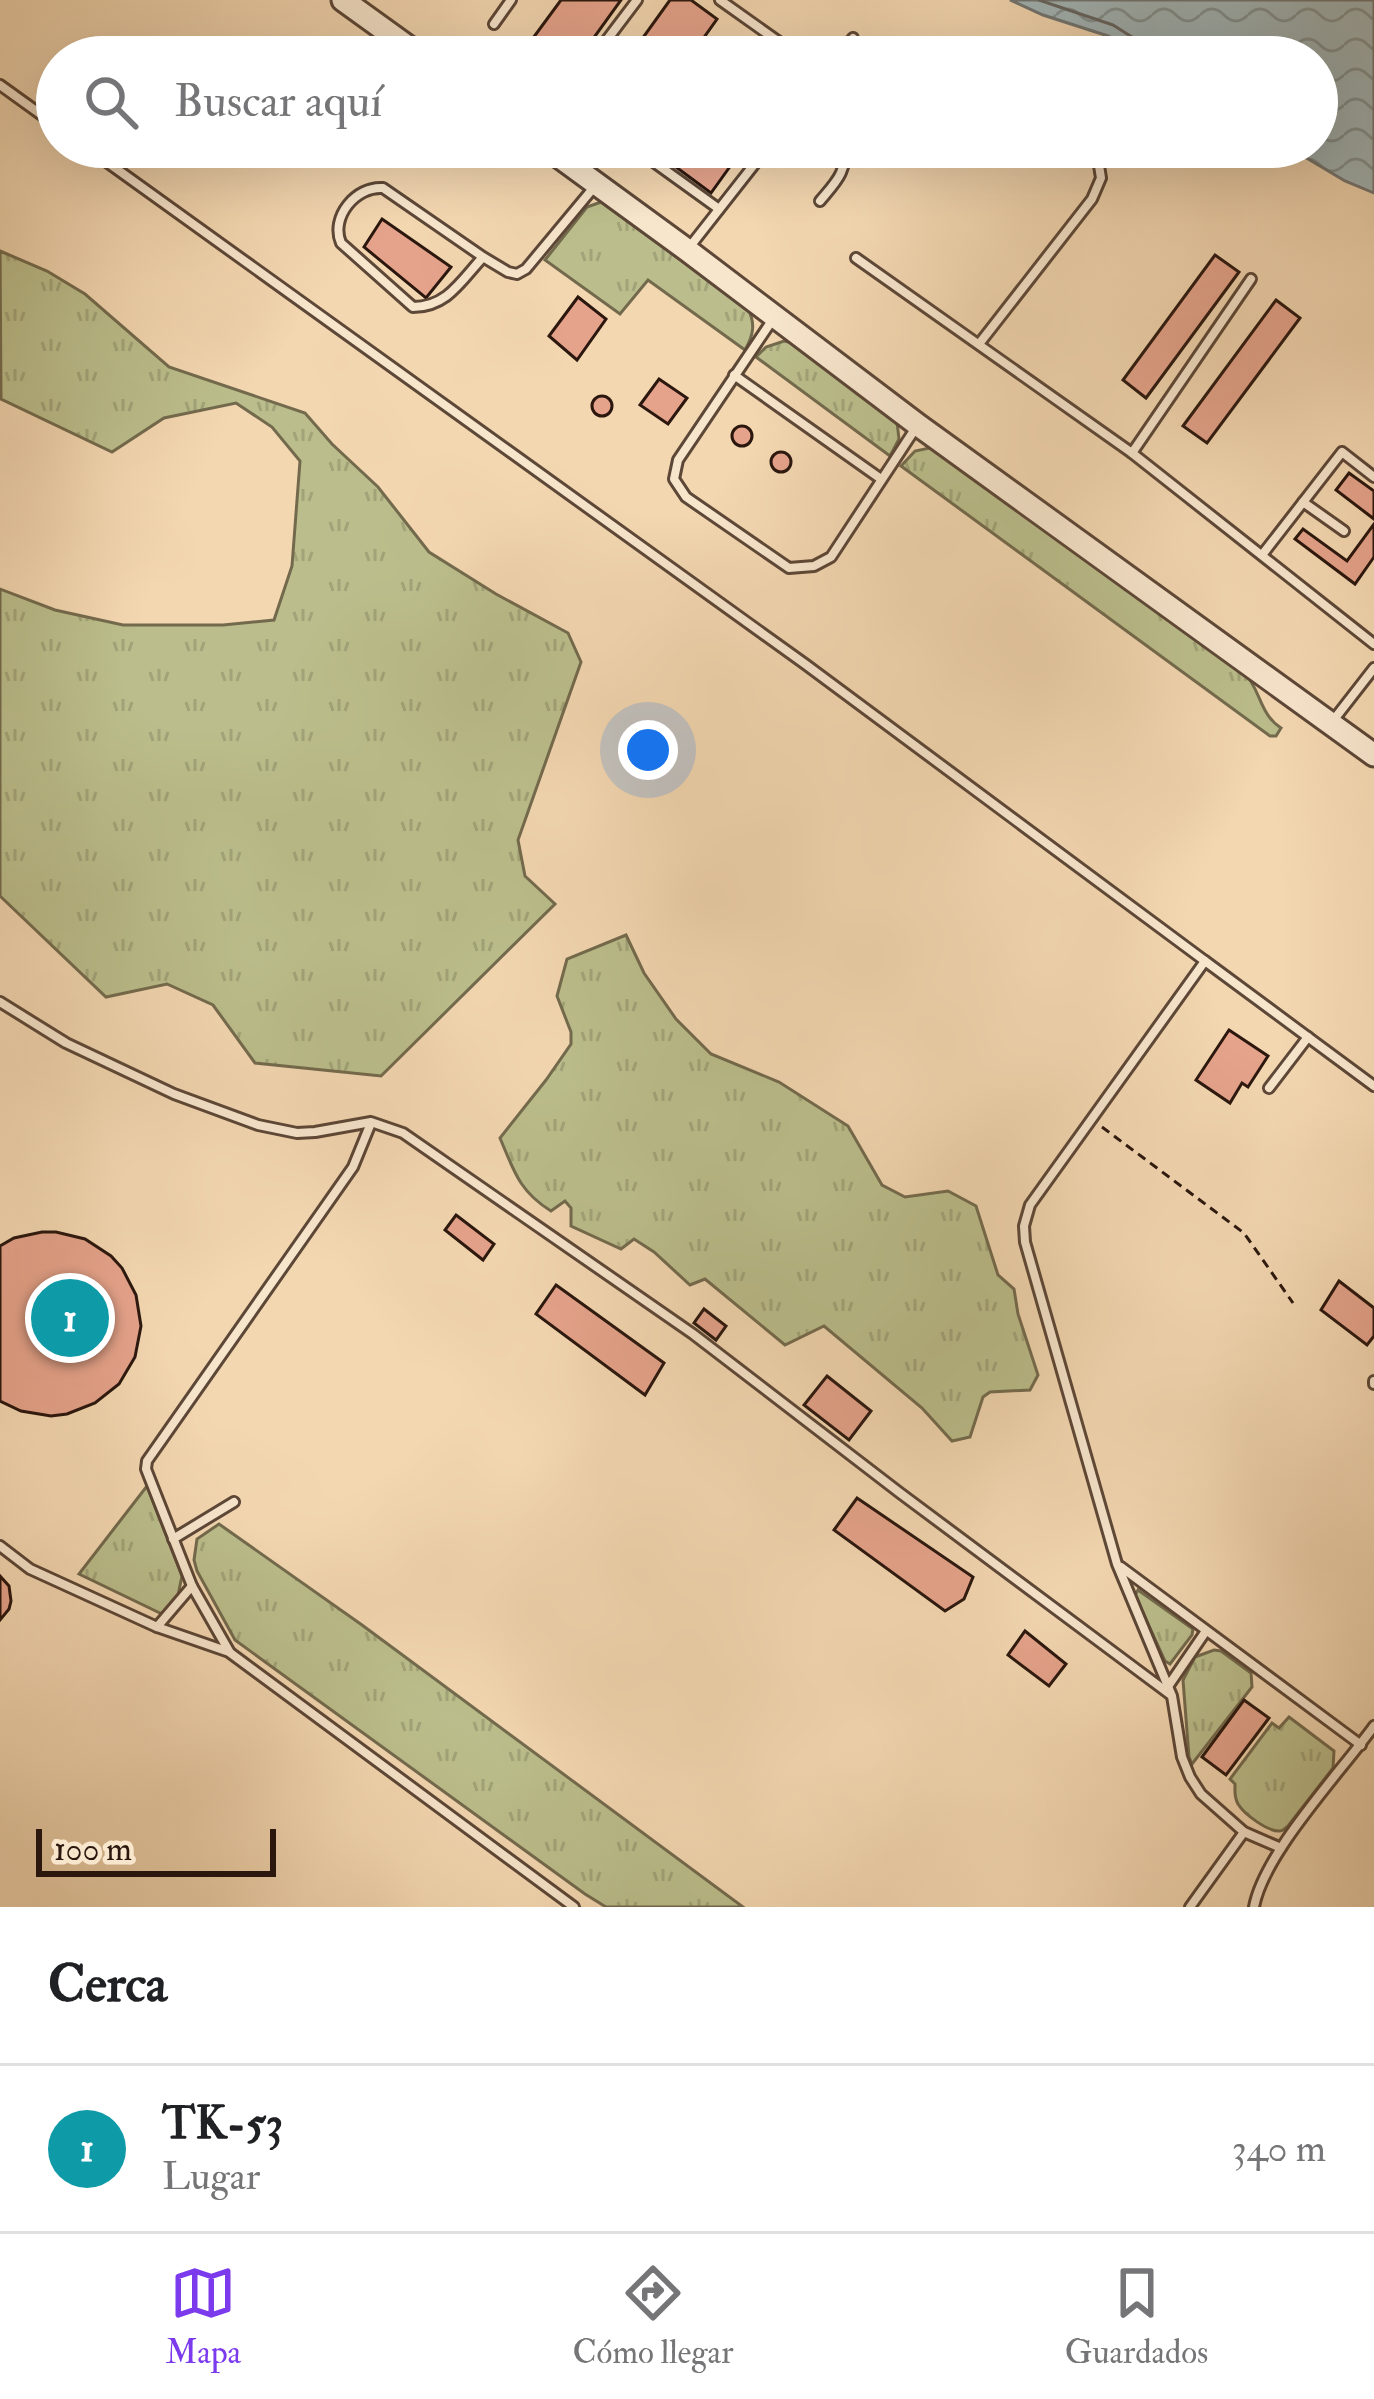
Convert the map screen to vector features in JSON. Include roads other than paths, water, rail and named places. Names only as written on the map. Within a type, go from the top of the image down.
[{"type":"street","points":[[344,0],[393,36]]},
{"type":"street","points":[[574,168],[918,425],[1374,755]]},
{"type":"lane","points":[[494,24],[512,0]]},
{"type":"lane","points":[[610,36],[637,0]]},
{"type":"lane","points":[[720,0],[771,36]]},
{"type":"lane","points":[[0,85],[36,111]]},
{"type":"lane","points":[[115,168],[805,664],[1374,1086]]},
{"type":"lane","points":[[662,168],[719,209]]},
{"type":"lane","points":[[688,250],[751,168]]},
{"type":"lane","points":[[820,201],[844,168]]},
{"type":"lane","points":[[979,344],[1092,199],[1101,178],[1099,168]]},
{"type":"lane","points":[[483,257],[441,302],[413,307],[341,243],[338,221],[359,193],[383,188],[483,257],[517,274],[596,184]]},
{"type":"lane","points":[[856,258],[1132,453],[1374,644]]},
{"type":"lane","points":[[1132,453],[1251,279]]},
{"type":"lane","points":[[775,316],[678,460],[674,479],[686,497],[789,568],[814,566],[832,556],[918,425]]},
{"type":"lane","points":[[734,374],[881,479]]},
{"type":"lane","points":[[1262,555],[1342,452],[1374,477]]},
{"type":"lane","points":[[1304,502],[1344,531]]},
{"type":"lane","points":[[1331,723],[1374,668]]},
{"type":"lane","points":[[1205,961],[1030,1204],[1024,1242],[1117,1564],[1170,1691],[1190,1777],[1201,1794],[1244,1832],[1281,1848]]},
{"type":"lane","points":[[0,1002],[66,1043],[174,1094],[258,1125],[315,1132],[371,1122],[403,1133],[693,1334],[1170,1691]]},
{"type":"lane","points":[[1269,1088],[1308,1037]]},
{"type":"lane","points":[[229,1652],[192,1586],[146,1469],[147,1461],[352,1167],[371,1122]]},
{"type":"lane","points":[[173,1539],[234,1502]]},
{"type":"lane","points":[[0,1546],[30,1569],[157,1627],[229,1652],[574,1907]]},
{"type":"lane","points":[[1117,1564],[1361,1744]]},
{"type":"lane","points":[[157,1627],[192,1586]]},
{"type":"lane","points":[[1170,1691],[1206,1631]]},
{"type":"lane","points":[[1254,1907],[1281,1848],[1374,1726]]},
{"type":"lane","points":[[1190,1907],[1244,1832]]},
{"type":"water","points":[[1010,0],[1374,0],[1374,193],[1323,168],[1338,168],[1338,36],[1108,36]]},
{"type":"place","name":"TK-53","points":[[70,1318]]}]
